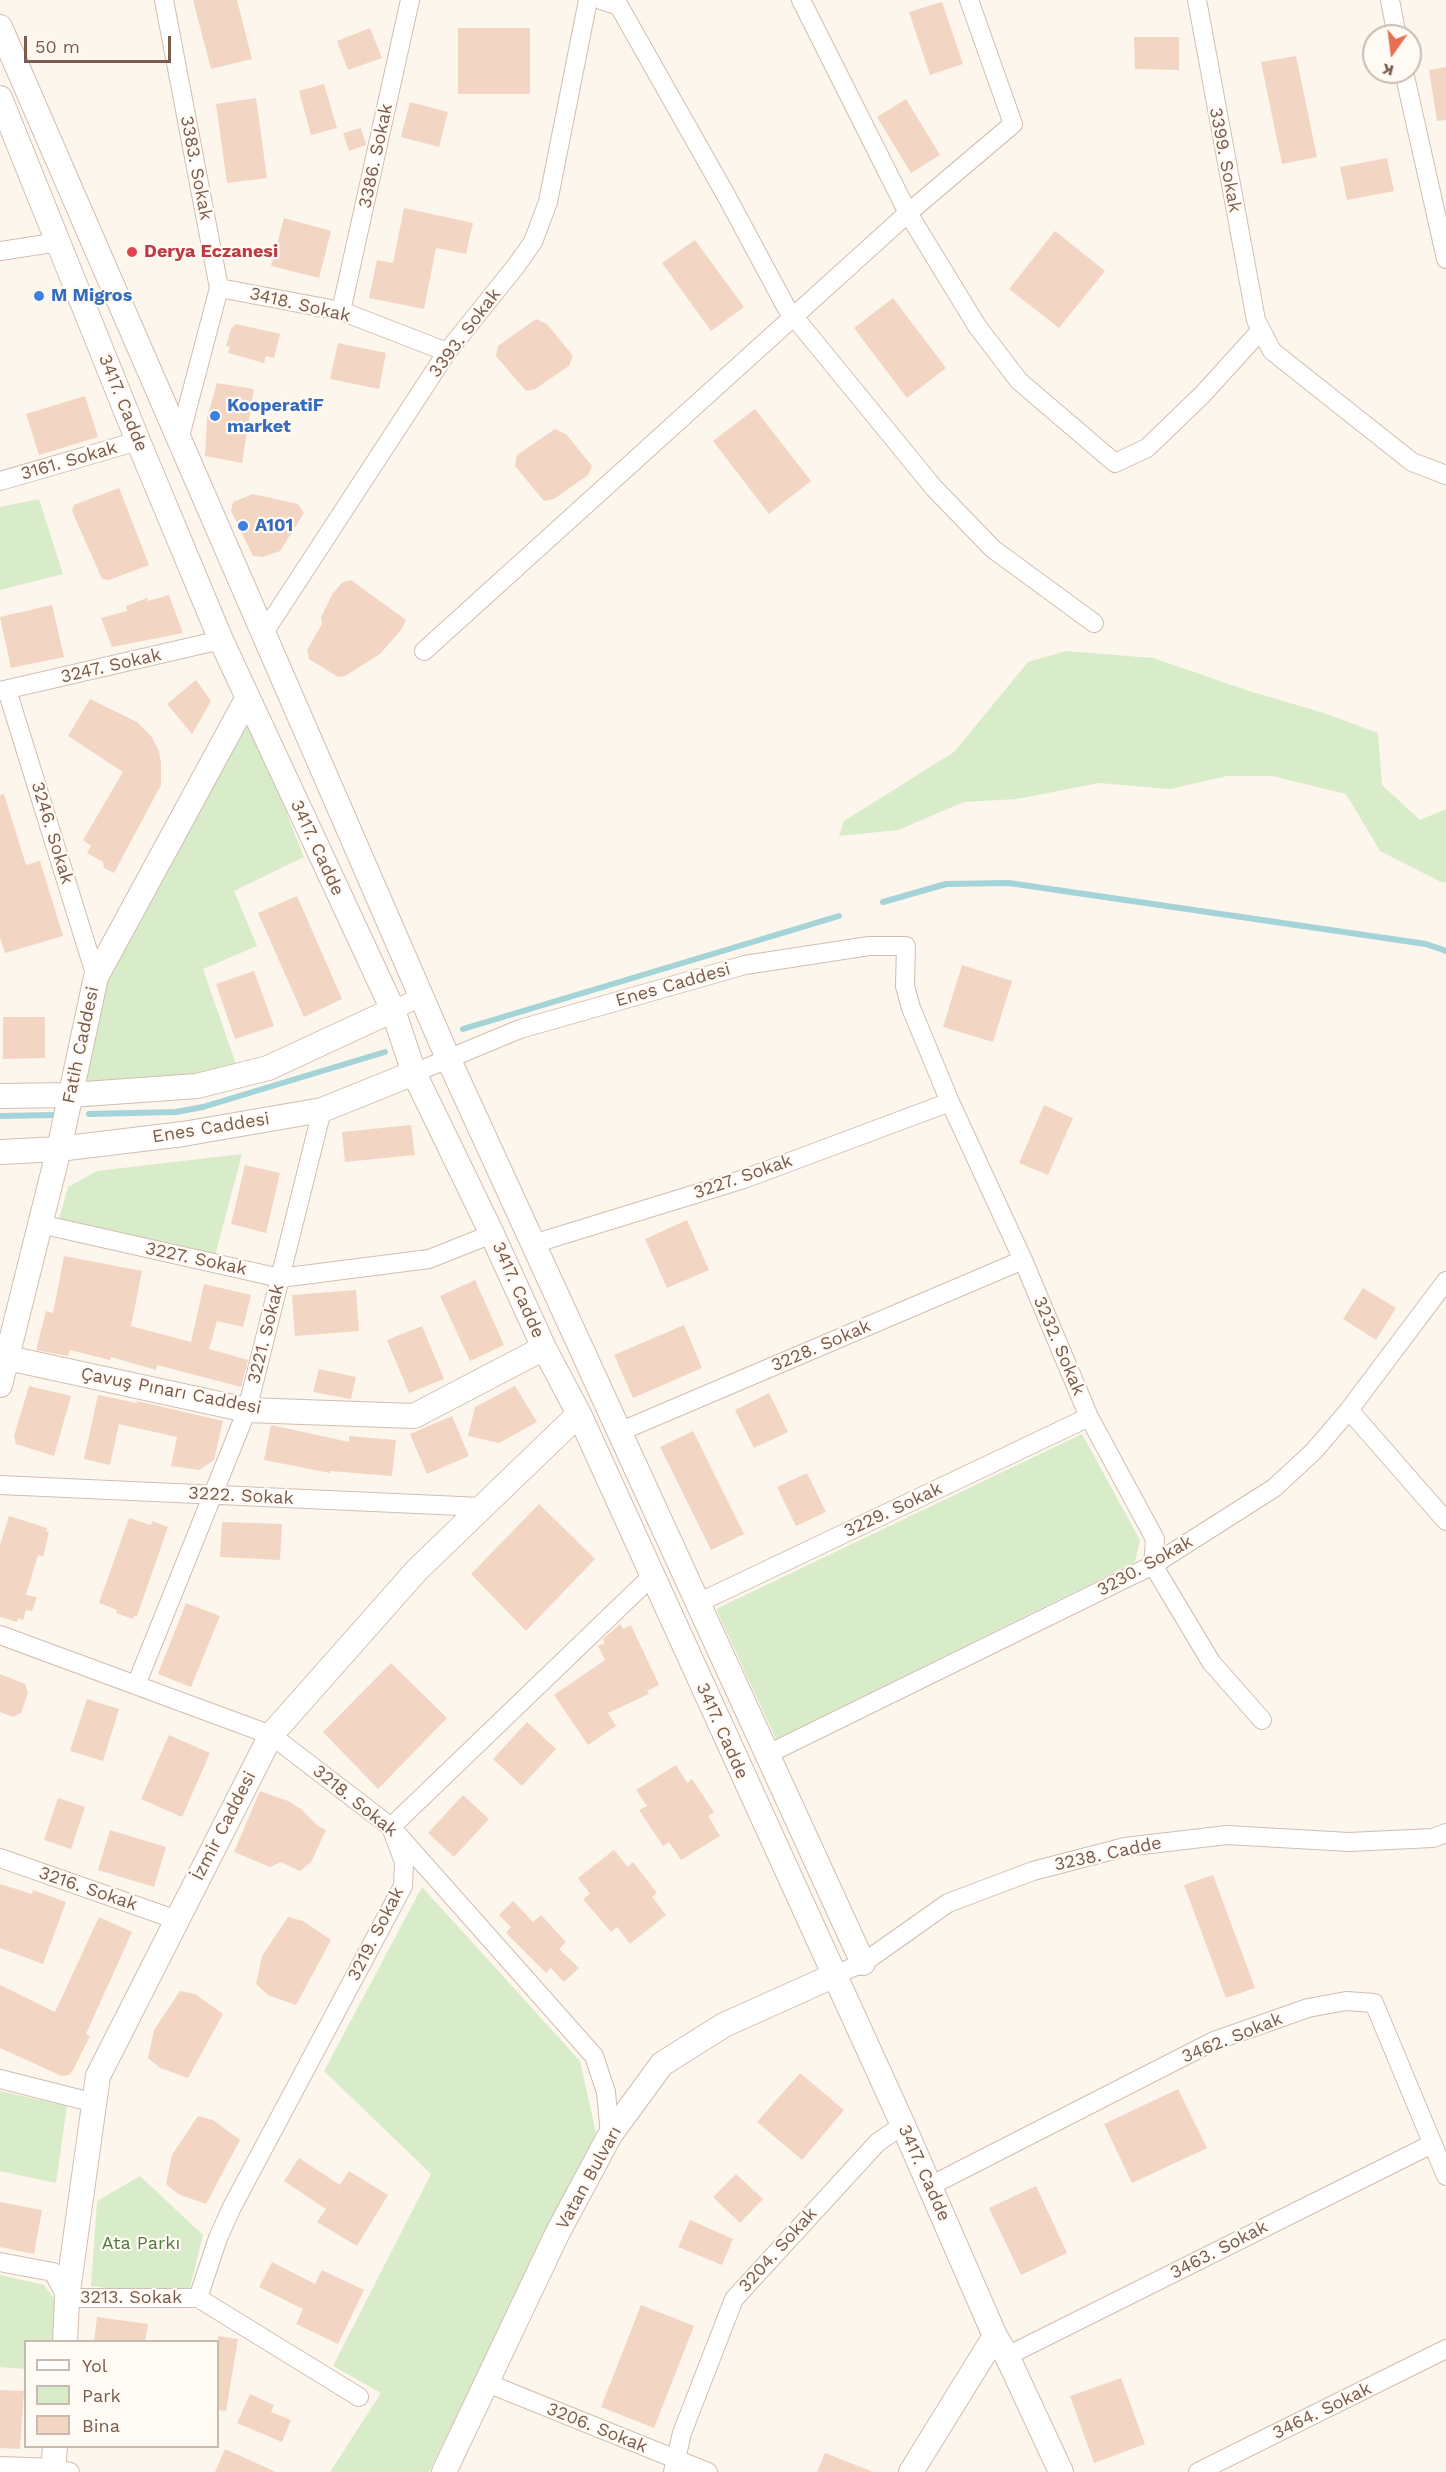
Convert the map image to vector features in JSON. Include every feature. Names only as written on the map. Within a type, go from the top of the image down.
[{"type":"street","name":"3383. Sokak","points":[[164,0],[219,288],[179,440]]},
{"type":"street","name":"3386. Sokak","points":[[341,311],[410,0]]},
{"type":"street","name":"3393. Sokak","points":[[263,634],[447,352],[533,242],[548,202],[588,0]]},
{"type":"street","points":[[601,0],[619,6],[727,196],[786,307],[934,488],[993,549],[1094,623]]},
{"type":"street","points":[[801,0],[908,213],[977,326],[1019,381],[1115,463],[1147,447],[1203,394],[1258,325],[1272,351],[1412,462],[1446,475]]},
{"type":"street","points":[[424,651],[908,213],[1013,124],[969,0]]},
{"type":"street","name":"3399. Sokak","points":[[1197,0],[1258,325]]},
{"type":"street","points":[[1390,0],[1395,24]]},
{"type":"street","name":"3417. Cadde","points":[[0,27],[448,1058],[863,1963]]},
{"type":"street","points":[[1407,84],[1446,259]]},
{"type":"street","name":"3417. Cadde","points":[[0,98],[221,640],[393,1010],[414,1073],[544,1348],[579,1414],[833,1976],[903,2125],[1001,2346],[1061,2472]]},
{"type":"street","points":[[0,251],[59,242]]},
{"type":"street","name":"3418. Sokak","points":[[219,288],[341,311],[447,352]]},
{"type":"street","name":"3161. Sokak","points":[[0,481],[138,441]]},
{"type":"street","name":"3247. Sokak","points":[[4,690],[221,640]]},
{"type":"street","name":"3246. Sokak","points":[[4,690],[96,977]]},
{"type":"street","name":"Fatih Caddesi","points":[[0,1385],[4,1358],[59,1149],[96,977],[247,699]]},
{"type":"street","name":"Enes Caddesi","points":[[0,1152],[59,1149],[183,1134],[322,1110],[520,1029],[745,964],[869,946],[906,946]]},
{"type":"street","name":"3232. Sokak","points":[[906,946],[905,986],[911,1008],[950,1102],[1023,1260],[1089,1417],[1155,1539],[1152,1565]]},
{"type":"street","points":[[0,1096],[71,1095],[196,1086],[240,1076],[268,1068],[421,997]]},
{"type":"street","name":"3227. Sokak","points":[[533,1244],[744,1179],[950,1102]]},
{"type":"street","name":"3221. Sokak","points":[[136,1685],[247,1410],[322,1110]]},
{"type":"street","name":"3227. Sokak","points":[[40,1224],[280,1278],[429,1259],[492,1234]]},
{"type":"street","name":"3228. Sokak","points":[[619,1432],[1023,1260]]},
{"type":"street","name":"3230. Sokak","points":[[768,1754],[1152,1565],[1274,1488],[1314,1451],[1349,1410],[1446,1281]]},
{"type":"street","name":"Çavuş Pınarı Caddesi","points":[[4,1358],[247,1410],[414,1416],[544,1348]]},
{"type":"street","points":[[1349,1410],[1446,1521]]},
{"type":"street","name":"İzmir Caddesi","points":[[65,2340],[67,2298],[98,2076],[270,1735],[417,1570],[579,1414]]},
{"type":"street","name":"3229. Sokak","points":[[698,1603],[1089,1417]]},
{"type":"street","name":"3222. Sokak","points":[[0,1485],[483,1507]]},
{"type":"street","points":[[1152,1565],[1211,1662],[1262,1720]]},
{"type":"street","points":[[392,1827],[652,1576]]},
{"type":"street","name":"3218. Sokak","points":[[0,1635],[270,1735],[392,1827],[594,2056],[606,2092],[610,2135]]},
{"type":"street","name":"3219. Sokak","points":[[198,2298],[218,2238],[232,2207],[403,1886],[404,1862],[392,1827]]},
{"type":"street","name":"3238. Cadde","points":[[833,1976],[863,1963],[948,1903],[1033,1870],[1125,1847],[1227,1835],[1349,1842],[1433,1838],[1446,1833]]},
{"type":"street","name":"3216. Sokak","points":[[0,1858],[177,1920]]},
{"type":"street","name":"Vatan Bulvarı","points":[[444,2472],[558,2232],[610,2135],[663,2064],[724,2025],[833,1976]]},
{"type":"street","name":"3462. Sokak","points":[[930,2186],[1214,2041],[1308,2008],[1346,2001],[1374,2003],[1446,2176]]},
{"type":"street","points":[[0,2079],[95,2103]]},
{"type":"street","name":"3204. Sokak","points":[[674,2466],[682,2433],[734,2299],[878,2142],[903,2125]]},
{"type":"street","name":"3463. Sokak","points":[[1001,2346],[1432,2144]]},
{"type":"street","name":"3213. Sokak","points":[[0,2262],[53,2272],[67,2298],[198,2298],[359,2397]]},
{"type":"street","points":[[911,2472],[1001,2346]]},
{"type":"street","name":"3464. Sokak","points":[[1198,2472],[1446,2349]]},
{"type":"street","name":"3206. Sokak","points":[[487,2383],[674,2466],[708,2472]]},
{"type":"street","points":[[0,2466],[58,2465]]},
{"type":"green space","points":[[39,499],[63,574],[0,590],[0,507]]},
{"type":"green space","points":[[1066,651],[1153,658],[1249,691],[1324,713],[1378,733],[1382,785],[1420,820],[1446,809],[1446,882],[1443,883],[1380,851],[1346,794],[1272,776],[1227,776],[1170,789],[1099,783],[1017,799],[964,802],[898,830],[839,836],[844,821],[954,752],[1028,662]]},
{"type":"green space","points":[[249,719],[304,857],[234,891],[257,946],[203,969],[240,1076],[78,1088],[103,978]]},
{"type":"green space","points":[[242,1154],[213,1263],[59,1219],[68,1187],[97,1171]]},
{"type":"green space","points":[[1082,1434],[1140,1540],[1135,1562],[776,1739],[716,1609]]},
{"type":"green space","points":[[422,1887],[580,2061],[596,2133],[429,2472],[330,2472],[381,2393],[333,2366],[431,2174],[324,2071]]},
{"type":"green space","points":[[0,2091],[67,2106],[56,2183],[0,2171]]},
{"type":"green space","name":"Ata Parkı","points":[[140,2176],[203,2235],[189,2292],[132,2291],[91,2286],[97,2201]]},
{"type":"green space","points":[[0,2275],[44,2285],[57,2302],[52,2340],[24,2340],[24,2369],[0,2367]]},
{"type":"building","points":[[193,0],[237,0],[252,59],[211,69]]},
{"type":"building","points":[[942,2],[963,64],[930,75],[909,12]]},
{"type":"building","points":[[370,28],[382,58],[348,70],[337,41]]},
{"type":"building","points":[[458,28],[530,28],[530,94],[458,94]]},
{"type":"building","points":[[1134,37],[1179,37],[1179,70],[1135,69]]},
{"type":"building","points":[[1296,56],[1317,157],[1282,164],[1261,62]]},
{"type":"building","points":[[1446,67],[1446,120],[1437,121],[1429,70]]},
{"type":"building","points":[[324,84],[337,128],[311,135],[299,91]]},
{"type":"building","points":[[256,98],[267,178],[227,183],[216,104]]},
{"type":"building","points":[[906,99],[940,155],[911,173],[877,117]]},
{"type":"building","points":[[410,102],[448,112],[439,147],[401,137]]},
{"type":"building","points":[[361,128],[366,145],[349,151],[343,133]]},
{"type":"building","points":[[1387,158],[1394,191],[1347,200],[1340,167]]},
{"type":"building","points":[[404,208],[473,223],[466,254],[436,248],[424,309],[369,298],[377,260],[393,263]]},
{"type":"building","points":[[284,218],[331,231],[319,278],[271,266]]},
{"type":"building","points":[[1055,231],[1105,271],[1059,328],[1009,289]]},
{"type":"building","points":[[695,240],[744,307],[711,331],[662,263]]},
{"type":"building","points":[[893,298],[946,368],[907,398],[854,328]]},
{"type":"building","points":[[536,319],[547,324],[573,356],[569,366],[535,389],[526,391],[496,356],[498,346]]},
{"type":"building","points":[[236,324],[280,334],[274,358],[266,356],[264,363],[228,353],[230,347],[226,346],[231,329]]},
{"type":"building","points":[[338,343],[386,353],[379,389],[330,379]]},
{"type":"building","points":[[217,383],[254,389],[242,463],[205,456],[207,418]]},
{"type":"building","points":[[85,396],[98,437],[39,455],[26,414]]},
{"type":"building","points":[[755,409],[811,481],[769,514],[713,441]]},
{"type":"building","points":[[555,429],[566,434],[592,466],[588,475],[554,499],[544,501],[515,466],[517,455]]},
{"type":"building","points":[[119,488],[149,565],[109,580],[102,579],[72,511],[74,505]]},
{"type":"building","points":[[253,494],[298,504],[304,513],[280,551],[263,557],[253,556],[231,511],[233,502]]},
{"type":"building","points":[[351,580],[406,620],[401,630],[380,654],[345,676],[338,677],[309,659],[307,650],[322,624],[321,617],[333,593],[343,582]]},
{"type":"building","points":[[169,595],[183,633],[112,647],[101,618],[127,611],[126,606],[147,598],[148,601]]},
{"type":"building","points":[[52,605],[64,657],[11,668],[0,617]]},
{"type":"building","points":[[196,680],[211,701],[192,734],[167,704]]},
{"type":"building","points":[[90,699],[137,722],[151,736],[159,751],[161,763],[161,785],[114,873],[104,868],[103,862],[87,853],[91,846],[83,840],[123,772],[68,736]]},
{"type":"building","points":[[4,794],[26,865],[40,861],[63,936],[5,953],[0,938],[0,795]]},
{"type":"building","points":[[297,896],[342,999],[304,1017],[258,913]]},
{"type":"building","points":[[962,965],[1012,981],[993,1042],[943,1027]]},
{"type":"building","points":[[254,971],[274,1026],[235,1039],[216,984]]},
{"type":"building","points":[[3,1017],[45,1017],[45,1058],[3,1059]]},
{"type":"building","points":[[1044,1105],[1073,1118],[1048,1175],[1019,1163]]},
{"type":"building","points":[[411,1125],[415,1155],[345,1162],[342,1132]]},
{"type":"building","points":[[245,1165],[280,1173],[266,1233],[231,1224]]},
{"type":"building","points":[[687,1220],[709,1270],[667,1288],[645,1239]]},
{"type":"building","points":[[64,1256],[142,1271],[131,1326],[191,1342],[204,1284],[251,1295],[243,1327],[217,1321],[209,1349],[248,1360],[241,1387],[157,1365],[156,1370],[111,1357],[110,1360],[70,1350],[68,1356],[36,1350],[46,1311],[53,1313]]},
{"type":"building","points":[[475,1280],[504,1345],[470,1361],[440,1296]]},
{"type":"building","points":[[1363,1288],[1396,1308],[1376,1340],[1343,1319]]},
{"type":"building","points":[[356,1290],[359,1331],[295,1336],[292,1295]]},
{"type":"building","points":[[684,1325],[702,1368],[633,1398],[614,1355]]},
{"type":"building","points":[[422,1326],[444,1379],[409,1393],[387,1340]]},
{"type":"building","points":[[319,1369],[356,1377],[351,1399],[313,1392]]},
{"type":"building","points":[[29,1386],[71,1396],[54,1456],[16,1444],[14,1436]]},
{"type":"building","points":[[515,1386],[537,1422],[499,1443],[468,1436],[475,1407]]},
{"type":"building","points":[[769,1393],[788,1432],[754,1448],[735,1410]]},
{"type":"building","points":[[98,1395],[137,1403],[137,1401],[223,1421],[214,1460],[199,1470],[171,1466],[177,1437],[119,1424],[110,1465],[84,1459]]},
{"type":"building","points":[[452,1416],[469,1456],[427,1474],[410,1434]]},
{"type":"building","points":[[271,1425],[349,1442],[349,1436],[396,1440],[392,1476],[330,1471],[330,1473],[264,1460]]},
{"type":"building","points":[[693,1431],[744,1534],[711,1550],[660,1447]]},
{"type":"building","points":[[807,1473],[826,1512],[796,1526],[777,1487]]},
{"type":"building","points":[[539,1504],[595,1559],[526,1631],[471,1574]]},
{"type":"building","points":[[9,1516],[47,1528],[46,1531],[49,1532],[43,1557],[38,1555],[26,1595],[37,1597],[32,1611],[26,1610],[23,1620],[18,1618],[17,1622],[0,1617],[0,1545]]},
{"type":"building","points":[[129,1518],[151,1525],[152,1521],[168,1527],[137,1616],[133,1619],[116,1613],[117,1610],[99,1603]]},
{"type":"building","points":[[222,1522],[282,1524],[280,1560],[220,1557]]},
{"type":"building","points":[[186,1603],[220,1616],[191,1687],[158,1674]]},
{"type":"building","points":[[620,1624],[623,1629],[631,1625],[659,1685],[647,1691],[649,1694],[608,1713],[616,1726],[588,1745],[554,1695],[605,1660],[598,1646],[605,1643],[603,1639]]},
{"type":"building","points":[[391,1663],[447,1718],[378,1789],[323,1732]]},
{"type":"building","points":[[0,1674],[25,1684],[28,1693],[21,1713],[13,1717],[0,1712]]},
{"type":"building","points":[[87,1699],[119,1709],[103,1761],[70,1751]]},
{"type":"building","points":[[527,1722],[556,1749],[522,1786],[493,1759]]},
{"type":"building","points":[[169,1735],[210,1753],[182,1817],[141,1799]]},
{"type":"building","points":[[676,1765],[687,1783],[692,1779],[714,1812],[708,1816],[720,1836],[681,1860],[669,1842],[663,1846],[639,1810],[647,1806],[636,1790]]},
{"type":"building","points":[[260,1791],[288,1801],[326,1830],[311,1862],[300,1871],[281,1862],[270,1867],[234,1852]]},
{"type":"building","points":[[463,1795],[489,1819],[454,1857],[428,1833]]},
{"type":"building","points":[[58,1798],[85,1807],[71,1849],[44,1840]]},
{"type":"building","points":[[110,1830],[166,1847],[154,1887],[98,1870]]},
{"type":"building","points":[[614,1850],[628,1867],[633,1862],[657,1893],[652,1897],[666,1915],[630,1944],[617,1927],[611,1932],[583,1899],[590,1894],[578,1878]]},
{"type":"building","points":[[1213,1875],[1255,1988],[1226,1998],[1184,1885]]},
{"type":"building","points":[[0,1884],[32,1894],[33,1890],[66,1902],[43,1964],[0,1948]]},
{"type":"building","points":[[513,1901],[533,1922],[541,1915],[566,1942],[559,1949],[579,1968],[564,1982],[551,1968],[546,1973],[506,1933],[511,1927],[499,1915]]},
{"type":"building","points":[[99,1917],[132,1932],[86,2034],[90,2036],[73,2070],[69,2075],[62,2076],[0,2048],[0,1985],[55,2012]]},
{"type":"building","points":[[288,1917],[303,1921],[331,1940],[296,2005],[268,1995],[256,1984],[262,1956]]},
{"type":"building","points":[[180,1991],[195,1994],[223,2014],[188,2078],[160,2068],[148,2058],[154,2030]]},
{"type":"building","points":[[800,2073],[844,2110],[802,2160],[757,2122]]},
{"type":"building","points":[[1178,2089],[1207,2148],[1132,2183],[1104,2124]]},
{"type":"building","points":[[198,2116],[213,2120],[240,2140],[206,2204],[178,2194],[166,2184],[172,2155]]},
{"type":"building","points":[[299,2158],[340,2185],[349,2171],[388,2195],[357,2246],[317,2222],[326,2209],[284,2181]]},
{"type":"building","points":[[736,2174],[763,2199],[740,2223],[713,2197]]},
{"type":"building","points":[[1036,2186],[1067,2253],[1021,2275],[989,2208]]},
{"type":"building","points":[[0,2202],[42,2210],[34,2254],[0,2247]]},
{"type":"building","points":[[690,2220],[733,2239],[722,2265],[678,2247]]},
{"type":"building","points":[[272,2262],[315,2284],[322,2270],[364,2290],[338,2344],[296,2324],[303,2309],[259,2287]]},
{"type":"building","points":[[641,2305],[694,2326],[654,2428],[601,2407]]},
{"type":"building","points":[[97,2317],[148,2324],[145,2340],[94,2340]]},
{"type":"building","points":[[218,2336],[238,2339],[226,2411],[219,2410]]},
{"type":"building","points":[[1121,2378],[1145,2444],[1094,2463],[1070,2396]]},
{"type":"building","points":[[0,2390],[24,2391],[20,2449],[0,2448]]},
{"type":"building","points":[[250,2394],[274,2405],[271,2412],[291,2420],[282,2442],[237,2423]]},
{"type":"building","points":[[225,2449],[276,2472],[215,2472]]},
{"type":"building","points":[[825,2453],[871,2471],[871,2472],[817,2472]]},
{"type":"waterway","points":[[883,902],[946,884],[1009,883],[1426,944],[1446,951]]},
{"type":"waterway","points":[[463,1029],[839,916]]},
{"type":"waterway","points":[[89,1114],[176,1112],[203,1107],[385,1052]]},
{"type":"waterway","points":[[0,1116],[54,1115]]},
{"type":"place","name":"Derya Eczanesi","points":[[132,252]]},
{"type":"place","name":"M Migros","points":[[39,296]]},
{"type":"place","name":"KooperatiF market","points":[[215,416]]},
{"type":"place","name":"A101","points":[[243,526]]}]
